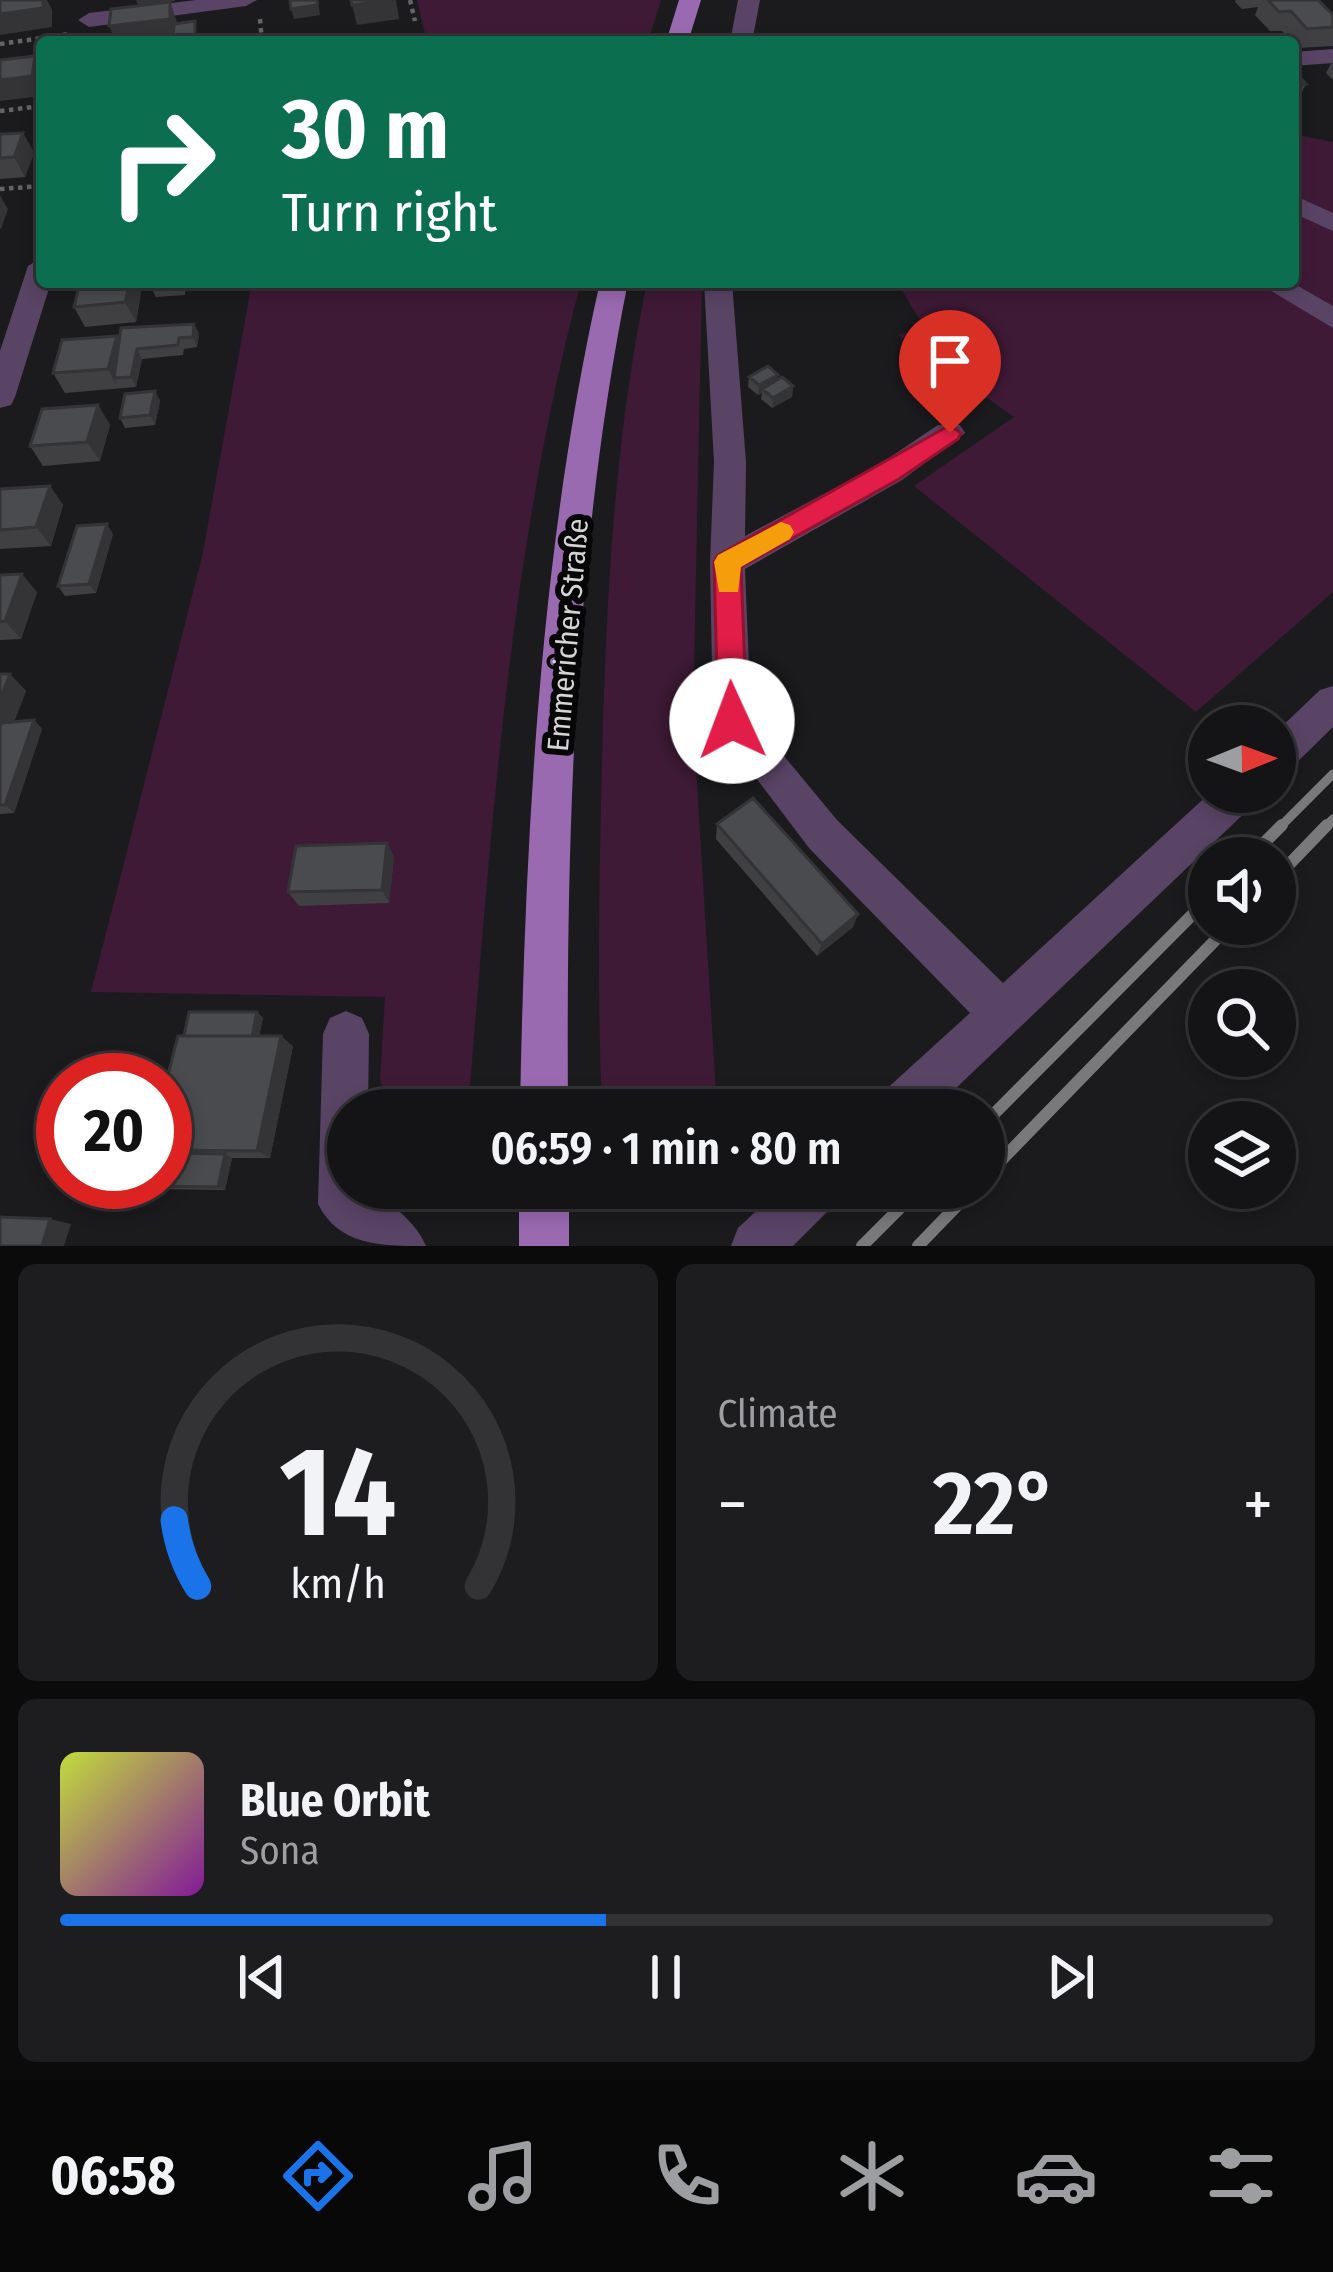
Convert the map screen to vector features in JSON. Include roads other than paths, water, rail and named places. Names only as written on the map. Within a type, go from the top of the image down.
[{"type":"main road","points":[[679,36],[690,0]]},
{"type":"main road","name":"Emmericher Straße","points":[[544,1089],[544,992],[566,614],[596,360],[613,288]]},
{"type":"main road","points":[[544,1209],[544,1246]]},
{"type":"street","points":[[87,23],[246,0]]},
{"type":"street","points":[[742,36],[749,0]]},
{"type":"street","points":[[1299,58],[1333,56]]},
{"type":"street","points":[[1299,206],[1333,224]]},
{"type":"street","points":[[0,397],[36,285]]},
{"type":"street","points":[[718,288],[730,462],[732,721],[823,834],[1000,1013]]},
{"type":"street","points":[[1280,288],[1333,319]]},
{"type":"street","points":[[728,562],[891,472],[950,433]]},
{"type":"street","points":[[1296,738],[1333,702]]},
{"type":"street","points":[[921,1089],[1216,813]]},
{"type":"street","points":[[346,1034],[343,1204],[401,1246]]},
{"type":"street","points":[[755,1246],[795,1209]]},
{"type":"railway","points":[[1270,837],[1333,774]]},
{"type":"railway","points":[[1327,825],[1333,819]]},
{"type":"railway","points":[[1296,857],[1327,825]]},
{"type":"railway","points":[[1324,828],[1327,825]]},
{"type":"railway","points":[[1005,1103],[1188,919]]},
{"type":"railway","points":[[1005,1156],[1211,945]]},
{"type":"railway","points":[[862,1246],[899,1209]]},
{"type":"railway","points":[[918,1246],[954,1209]]}]
